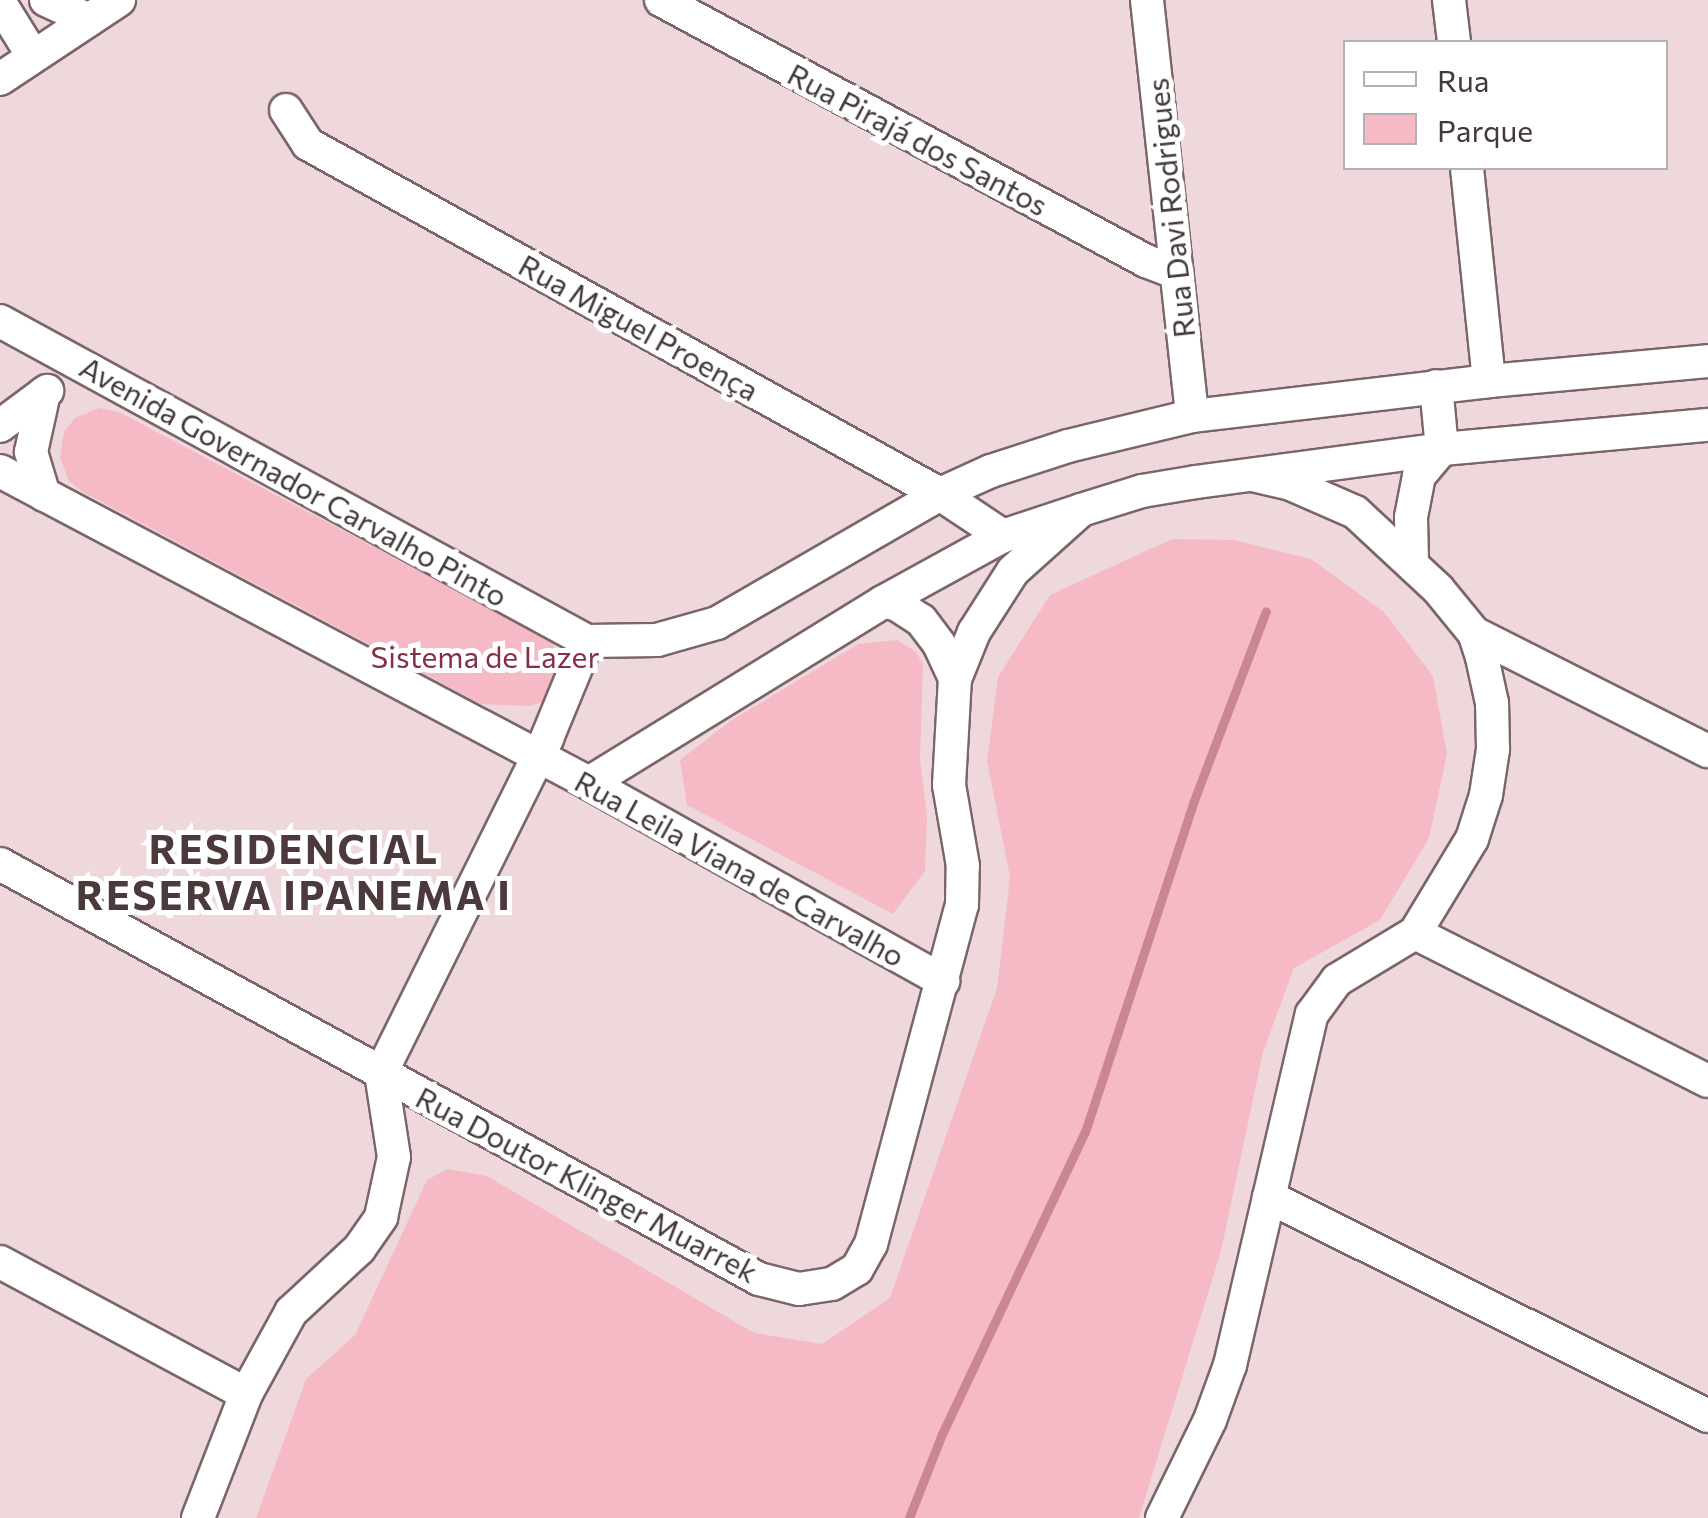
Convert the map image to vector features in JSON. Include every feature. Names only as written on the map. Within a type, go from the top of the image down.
[{"type":"street","points":[[46,0],[89,20]]},
{"type":"street","points":[[0,79],[118,0]]},
{"type":"street","name":"Rua Pirajá dos Santos","points":[[661,0],[1146,262],[1177,273]]},
{"type":"street","name":"Rua Davi Rodrigues","points":[[1147,0],[1192,416]]},
{"type":"street","points":[[1450,0],[1454,40]]},
{"type":"street","points":[[0,4],[33,56]]},
{"type":"street","name":"Rua Miguel Proença","points":[[286,110],[308,144],[940,494],[1003,536]]},
{"type":"street","points":[[1467,170],[1489,381]]},
{"type":"street","name":"Avenida Governador Carvalho Pinto","points":[[0,321],[587,641]]},
{"type":"street","points":[[198,1518],[246,1394],[292,1312],[359,1249],[380,1217],[394,1157],[381,1073],[538,756],[587,641],[657,640],[717,623],[940,494],[990,471],[1068,446],[1192,416],[1436,386],[1708,361]]},
{"type":"street","points":[[0,426],[83,365]]},
{"type":"street","points":[[1412,562],[1410,517],[1418,476],[1442,449],[1436,386]]},
{"type":"street","points":[[44,394],[31,452],[44,495]]},
{"type":"street","points":[[590,783],[883,602],[1003,536],[1142,490],[1442,449],[1708,425]]},
{"type":"street","points":[[0,472],[538,756]]},
{"type":"street","points":[[1252,475],[1326,497],[1355,512],[1412,562],[1474,633],[1708,750]]},
{"type":"street","name":"Rua Doutor Klinger Muarrek","points":[[0,864],[759,1279],[782,1287],[819,1286],[848,1277],[871,1244],[962,905],[963,866],[949,786],[956,679],[974,632],[1012,571],[1081,510]]},
{"type":"street","points":[[883,602],[896,604],[921,620],[940,644],[956,679]]},
{"type":"street","points":[[1162,1518],[1210,1420],[1230,1365],[1308,1027],[1318,1001],[1348,972],[1415,933],[1472,839],[1486,795],[1493,749],[1492,703],[1474,633]]},
{"type":"street","name":"Rua Leila Viana de Carvalho","points":[[538,756],[943,981]]},
{"type":"street","points":[[1415,933],[1708,1082]]},
{"type":"street","points":[[1269,1197],[1708,1416]]},
{"type":"street","points":[[0,1262],[246,1394]]},
{"type":"green space","name":"Sistema de Lazer","points":[[99,408],[119,412],[554,642],[554,678],[543,702],[530,706],[481,704],[81,491],[69,481],[60,458],[64,432],[75,418]]},
{"type":"green space","points":[[1172,539],[1234,540],[1311,559],[1384,612],[1433,676],[1447,754],[1429,838],[1380,920],[1294,968],[1263,1052],[1221,1251],[1139,1518],[256,1518],[306,1379],[355,1335],[427,1180],[448,1169],[487,1176],[754,1333],[822,1344],[890,1298],[997,988],[1010,877],[987,761],[998,677],[1050,595]]},
{"type":"green space","points":[[897,640],[915,651],[923,663],[920,759],[927,814],[925,871],[893,914],[687,805],[680,760],[729,722],[858,644]]},
{"type":"waterway","points":[[909,1518],[942,1434],[1085,1132],[1193,803],[1266,611]]},
{"type":"district","name":"RESIDENCIAL RESERVA IPANEMA I","points":[[294,871]]}]
